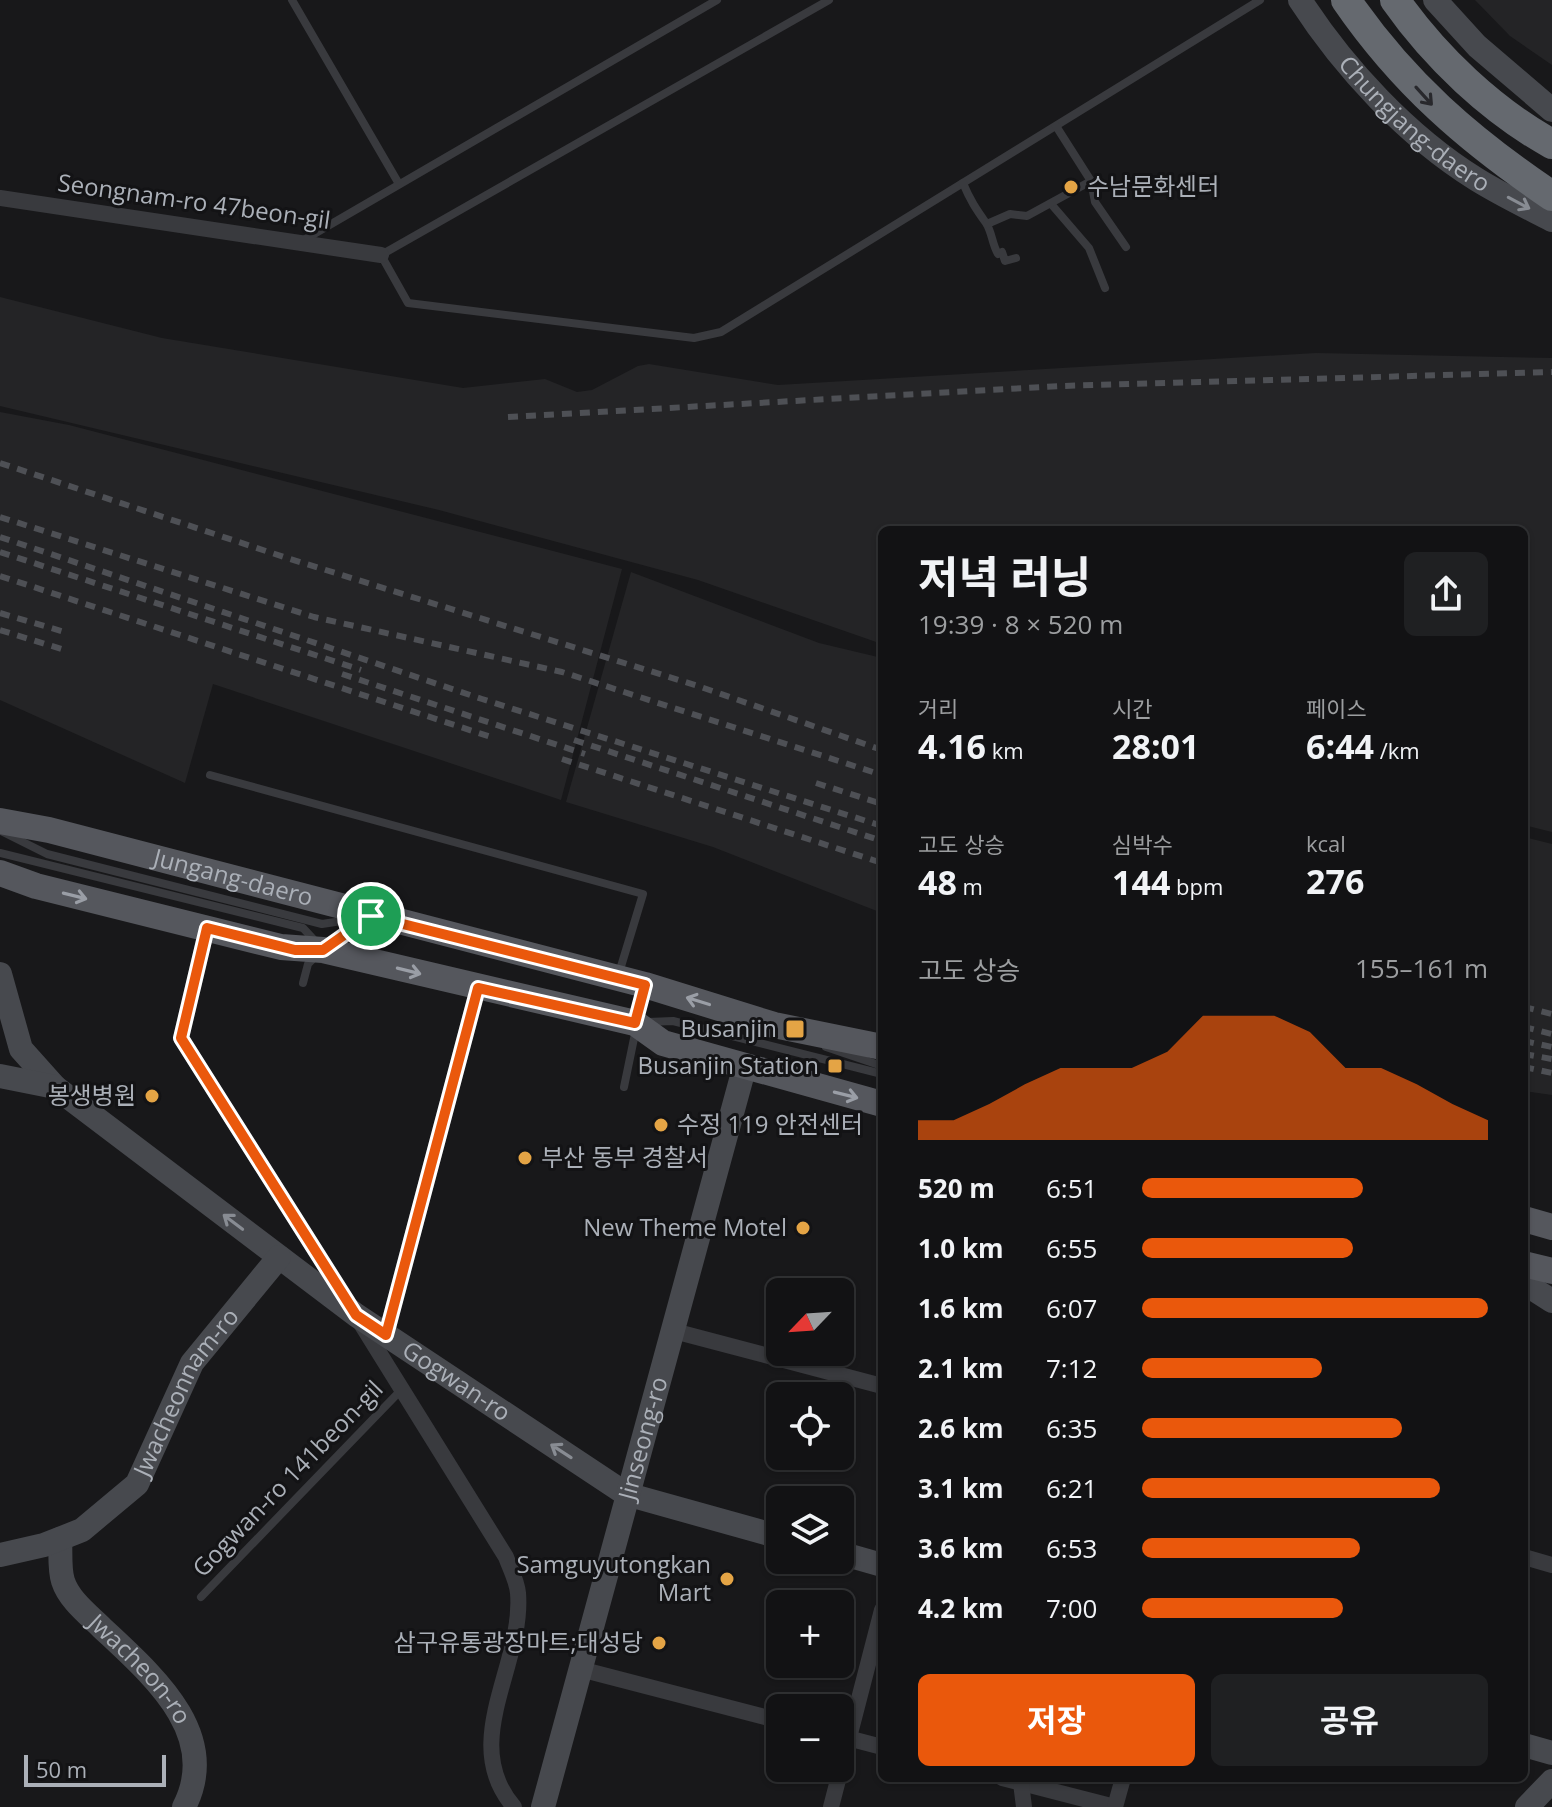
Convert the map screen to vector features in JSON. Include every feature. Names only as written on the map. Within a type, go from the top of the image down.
[{"type":"highway","points":[[1346,0],[1391,20],[1431,105],[1499,161],[1552,196]]},
{"type":"highway","points":[[1373,0],[1391,20],[1511,121],[1552,144]]},
{"type":"main road","name":"Jungang-daero","points":[[0,821],[95,842],[371,916],[617,977],[774,1025],[878,1046]]},
{"type":"main road","points":[[0,873],[36,886],[295,950],[323,950],[635,1023],[663,1043],[744,1069],[878,1103]]},
{"type":"main road","points":[[1528,1220],[1552,1227]]},
{"type":"main road","points":[[1528,1265],[1552,1271]]},
{"type":"street","name":"Chungjang-daero","points":[[1300,0],[1364,83],[1419,135],[1475,179],[1552,220]]},
{"type":"street","points":[[1435,0],[1477,46],[1552,110]]},
{"type":"street","name":"Seongnam-ro 47beon-gil","points":[[0,198],[381,255]]},
{"type":"street","points":[[207,928],[181,1038],[403,1388],[506,1557],[518,1590],[517,1623],[489,1742],[491,1770],[514,1807]]},
{"type":"street","points":[[0,974],[21,1049],[55,1087]]},
{"type":"street","points":[[386,1335],[478,988]]},
{"type":"street","name":"Jinseong-ro","points":[[543,1807],[670,1330],[744,1069]]},
{"type":"street","name":"Gogwan-ro","points":[[0,1076],[55,1087],[356,1315],[626,1494],[766,1533]]},
{"type":"street","name":"Jwacheonnam-ro","points":[[0,1555],[82,1530],[137,1484],[192,1363],[279,1257]]},
{"type":"street","points":[[1528,1286],[1552,1301]]},
{"type":"street","points":[[670,1330],[878,1385]]},
{"type":"street","name":"Jwacheon-ro","points":[[60,1539],[63,1581],[78,1605],[163,1691],[190,1731],[198,1760],[193,1790],[184,1807]]},
{"type":"street","points":[[854,1557],[878,1564]]},
{"type":"street","points":[[1528,1558],[1552,1565]]},
{"type":"street","points":[[854,1704],[878,1623]]},
{"type":"street","points":[[580,1669],[766,1717]]},
{"type":"street","points":[[854,1740],[878,1746]]},
{"type":"street","points":[[1528,1746],[1552,1753]]},
{"type":"street","points":[[1527,1807],[1552,1781]]},
{"type":"street","points":[[831,1807],[836,1782]]},
{"type":"street","points":[[1017,1782],[1115,1807],[1122,1782]]},
{"type":"street","points":[[1021,1783],[1024,1807]]},
{"type":"lane","points":[[292,0],[399,184]]},
{"type":"lane","points":[[301,241],[717,0]]},
{"type":"lane","points":[[829,0],[381,255],[408,303],[694,338],[721,332],[1260,0]]},
{"type":"lane","points":[[1056,126],[1091,181],[1095,202],[1126,247]]},
{"type":"lane","points":[[987,224],[1010,214],[1027,216],[1091,181]]},
{"type":"lane","points":[[963,183],[974,211],[987,224],[998,254],[1002,252],[1005,261],[1016,258]]},
{"type":"lane","points":[[1052,205],[1089,248],[1105,288]]},
{"type":"lane","points":[[210,775],[643,894],[617,977]]},
{"type":"lane","points":[[0,830],[47,854],[322,924],[371,916]]},
{"type":"lane","points":[[0,853],[303,928],[323,950]]},
{"type":"lane","points":[[303,983],[308,964],[371,916]]},
{"type":"lane","points":[[624,1087],[645,985]]},
{"type":"lane","points":[[635,1023],[673,1021],[878,1073]]},
{"type":"lane","points":[[774,1025],[878,1064]]},
{"type":"lane","name":"Gogwan-ro 141beon-gil","points":[[201,1597],[403,1388]]},
{"type":"shaded area","points":[[1475,0],[1552,0],[1552,65],[1510,36]]},
{"type":"shaded area","points":[[0,297],[162,338],[463,388],[545,379],[577,392],[592,390],[638,366],[649,364],[778,385],[1316,353],[1552,358],[1552,832],[1528,826],[1528,526],[878,526],[878,643],[698,580],[439,510],[0,406]]},
{"type":"shaded area","points":[[0,412],[69,425],[622,569],[561,800],[213,684],[185,783],[0,700]]},
{"type":"shaded area","points":[[631,572],[819,643],[878,657],[878,911],[713,847],[566,802]]},
{"type":"shaded area","points":[[1528,838],[1552,844],[1552,1095],[1528,1092]]},
{"type":"railway","points":[[508,417],[1061,386],[1552,372]]},
{"type":"railway","points":[[0,463],[284,557],[698,686],[878,749]]},
{"type":"railway","points":[[0,517],[314,617],[562,672],[878,774]]},
{"type":"railway","points":[[0,537],[482,699],[878,825]]},
{"type":"railway","points":[[0,552],[361,670]]},
{"type":"railway","points":[[0,576],[494,738]]},
{"type":"railway","points":[[0,613],[68,633]]},
{"type":"railway","points":[[0,630],[68,651]]},
{"type":"railway","points":[[342,674],[585,754]]},
{"type":"railway","points":[[574,740],[878,840]]},
{"type":"railway","points":[[562,759],[878,862]]},
{"type":"railway","points":[[816,783],[878,803]]},
{"type":"railway","points":[[1528,1008],[1552,1014]]},
{"type":"railway","points":[[1528,1028],[1552,1034]]},
{"type":"railway","points":[[1528,1042],[1552,1047]]},
{"type":"railway","points":[[1528,1055],[1552,1059]]},
{"type":"railway","points":[[1528,1068],[1552,1073]]},
{"type":"place","name":"수남문화센터","points":[[1071,187]]},
{"type":"place","name":"Busanjin","points":[[795,1029]]},
{"type":"place","name":"Busanjin Station","points":[[835,1066]]},
{"type":"place","name":"봉생병원","points":[[152,1096]]},
{"type":"place","name":"수정 119 안전센터","points":[[661,1125]]},
{"type":"place","name":"부산 동부 경찰서","points":[[525,1158]]},
{"type":"place","name":"New Theme Motel","points":[[803,1228]]},
{"type":"place","name":"Samguyutongkan Mart","points":[[727,1579]]},
{"type":"place","name":"삼구유통광장마트;대성당","points":[[659,1643]]},
{"type":"route","points":[[371,916],[645,985],[635,1023],[478,988],[386,1335],[356,1315],[181,1038],[207,928],[295,950],[323,950],[371,916]]}]
